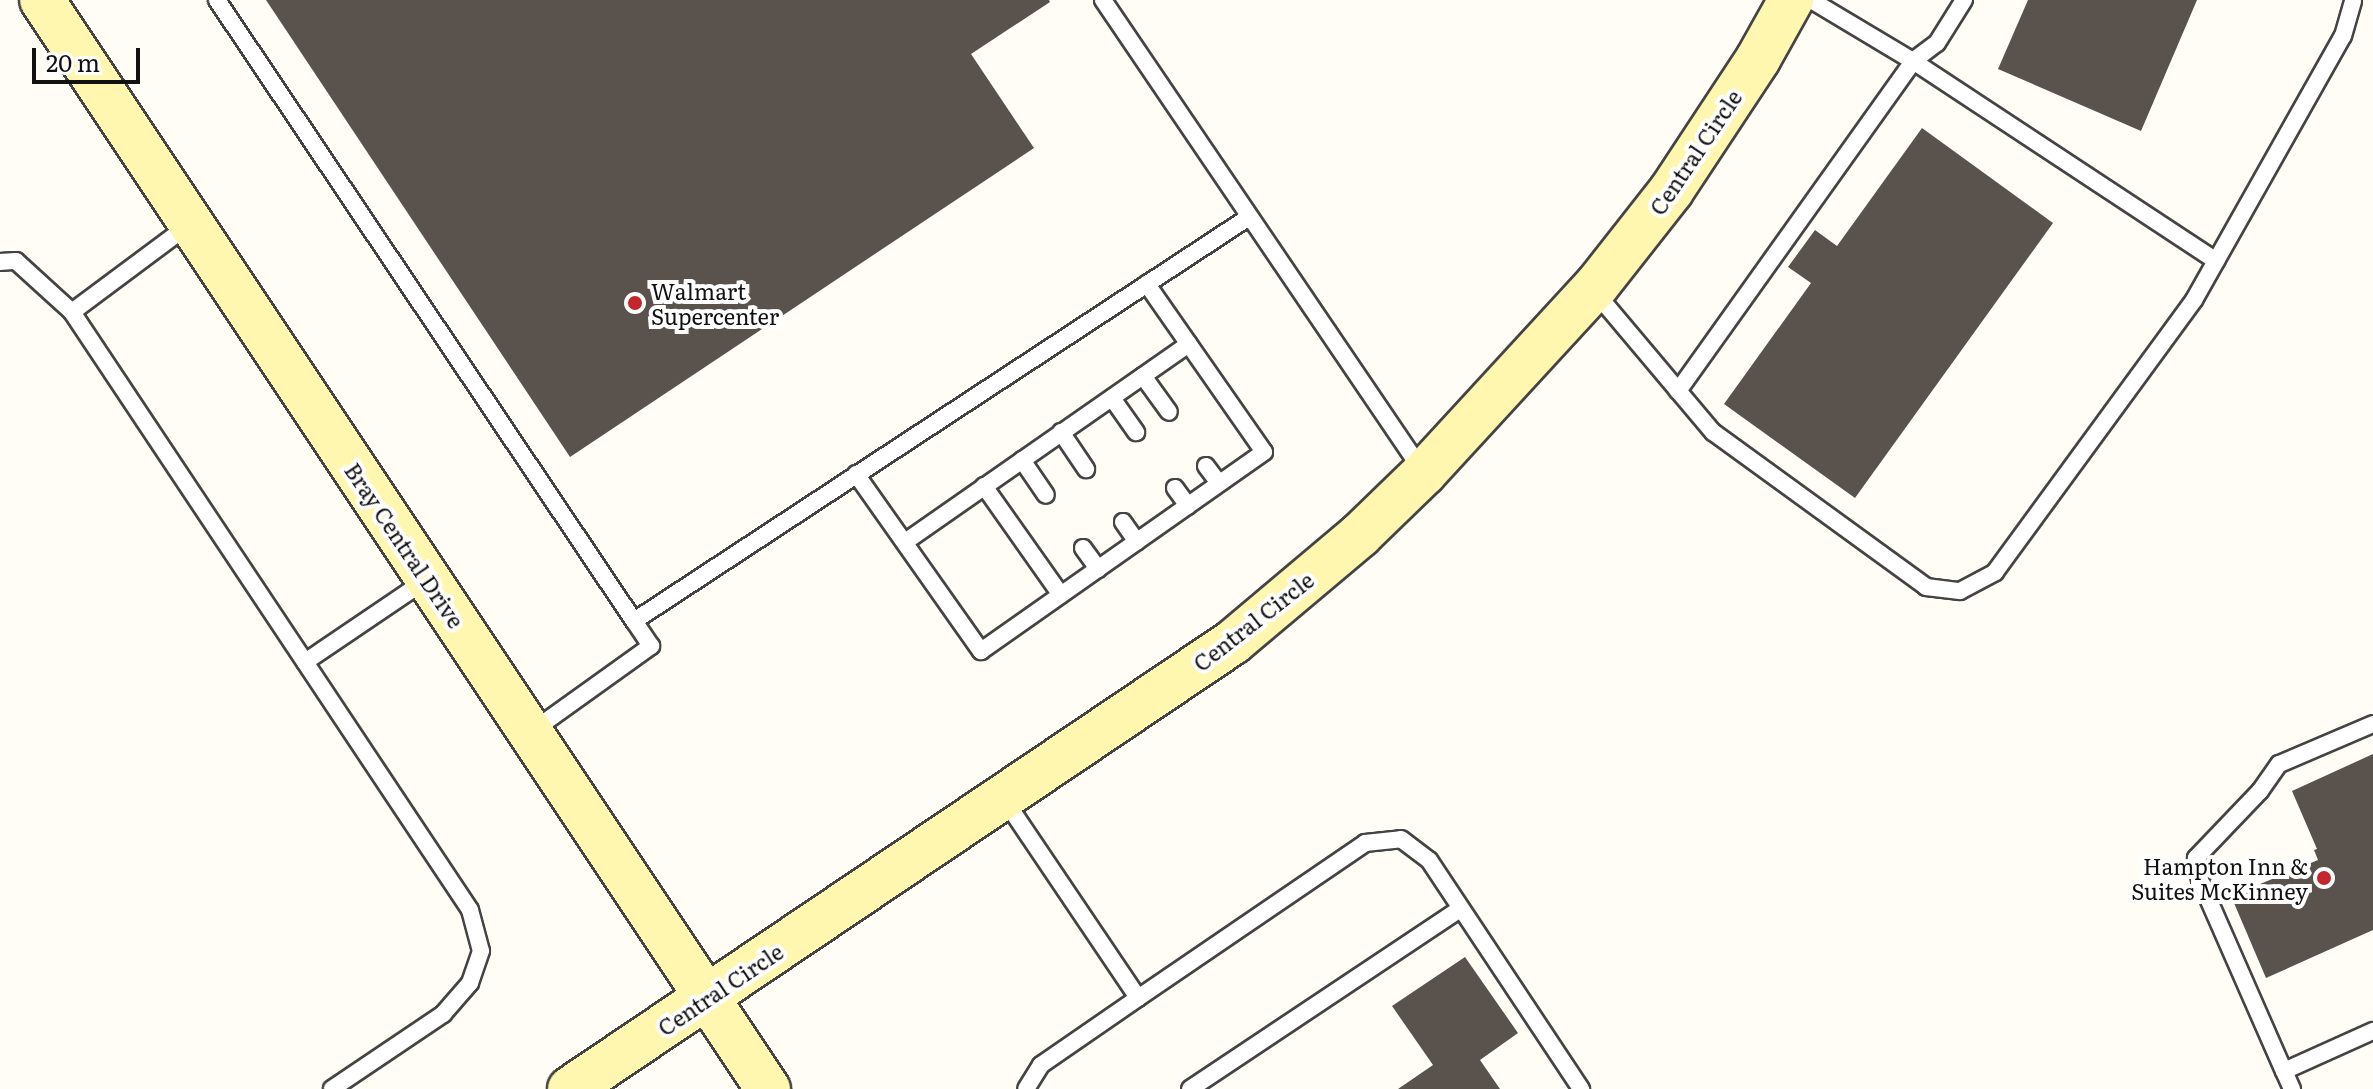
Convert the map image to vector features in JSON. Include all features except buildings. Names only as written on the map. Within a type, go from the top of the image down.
[{"type":"street","name":"Bray Central Drive","points":[[42,0],[768,1089]]},
{"type":"street","name":"Central Circle","points":[[570,1089],[1233,642],[1360,535],[1424,473],[1593,290],[1671,191],[1758,59],[1791,0]]},
{"type":"lane","points":[[217,0],[651,646],[530,733]]},
{"type":"lane","points":[[1103,0],[1424,473]]},
{"type":"lane","points":[[1811,0],[1913,61],[2216,261]]},
{"type":"lane","points":[[1678,391],[1913,61],[1937,43],[1964,0]]},
{"type":"lane","points":[[1593,290],[1713,432],[1926,587],[1960,591],[1995,572],[2194,300],[2343,36],[2353,0]]},
{"type":"lane","points":[[634,621],[1249,217]]},
{"type":"lane","points":[[72,312],[191,223]]},
{"type":"lane","points":[[0,262],[16,261],[72,312],[470,910],[481,951],[470,983],[443,1014],[332,1089]]},
{"type":"lane","points":[[856,474],[981,651],[1264,452],[1147,284]]},
{"type":"lane","points":[[905,542],[1189,344]]},
{"type":"lane","points":[[1143,376],[1169,412]]},
{"type":"lane","points":[[1112,398],[1136,432]]},
{"type":"lane","points":[[1061,432],[1086,469]]},
{"type":"lane","points":[[1022,460],[1046,495]]},
{"type":"lane","points":[[1206,466],[1219,483]]},
{"type":"lane","points":[[984,486],[1061,595]]},
{"type":"lane","points":[[1175,488],[1188,506]]},
{"type":"lane","points":[[1123,522],[1137,542]]},
{"type":"lane","points":[[1083,548],[1098,569]]},
{"type":"lane","points":[[305,662],[427,579]]},
{"type":"lane","points":[[2292,1089],[2200,880],[2196,858],[2260,791],[2279,764],[2373,724]]},
{"type":"lane","points":[[1004,799],[1138,998]]},
{"type":"lane","points":[[1026,1089],[1041,1065],[1365,843],[1401,839],[1429,860],[1581,1089]]},
{"type":"lane","points":[[1190,1089],[1460,909]]},
{"type":"lane","points":[[2284,1071],[2373,1031]]},
{"type":"place","name":"Walmart Supercenter","points":[[635,303]]},
{"type":"place","name":"Hampton Inn & Suites McKinney","points":[[2324,878]]}]
